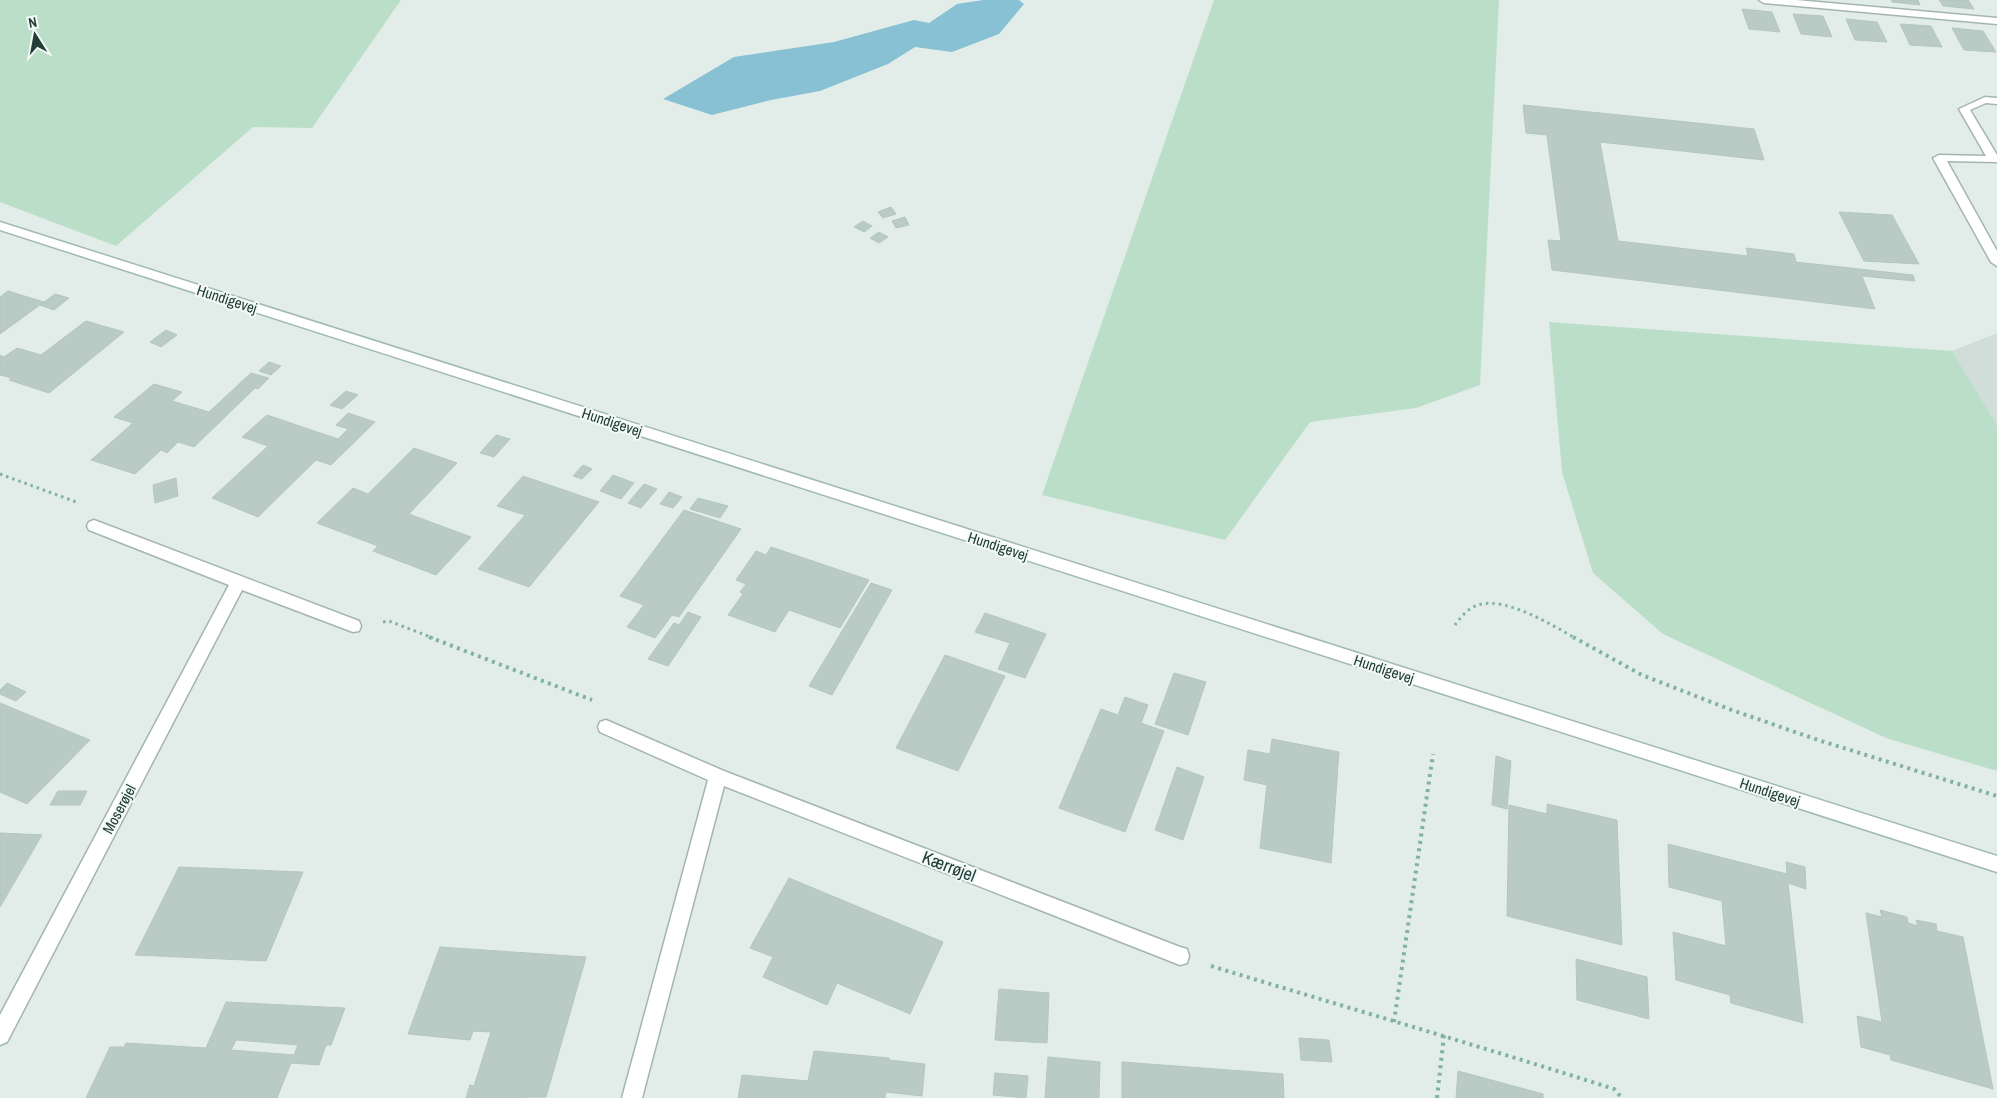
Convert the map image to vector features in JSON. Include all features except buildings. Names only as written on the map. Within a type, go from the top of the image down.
[{"type":"street","points":[[1764,0],[1997,21]]},
{"type":"street","points":[[1997,101],[1985,100],[1964,109],[1994,159],[1939,158],[1997,262]]},
{"type":"street","name":"Hundigevej","points":[[0,226],[1997,864]]},
{"type":"street","points":[[94,526],[353,626]]},
{"type":"street","name":"Moserøjel","points":[[0,1035],[238,583]]},
{"type":"street","name":"Kærrøjel","points":[[606,727],[718,776],[1180,956]]},
{"type":"street","points":[[632,1098],[718,776]]},
{"type":"path","points":[[0,474],[94,508],[94,526]]},
{"type":"path","points":[[1455,625],[1465,611],[1478,605],[1495,604],[1530,614],[1639,674],[1732,710],[1997,796]]},
{"type":"path","points":[[353,626],[390,621],[607,705],[606,727]]},
{"type":"path","points":[[1394,1022],[1433,754]]},
{"type":"path","points":[[1180,956],[1394,1022],[1444,1035],[1614,1089],[1622,1098]]},
{"type":"path","points":[[1437,1098],[1444,1035]]},
{"type":"shaded area","points":[[1997,333],[1997,425],[1952,351]]},
{"type":"green space","points":[[0,0],[401,0],[312,128],[253,127],[116,246],[0,202]]},
{"type":"green space","points":[[1214,0],[1499,0],[1480,385],[1416,408],[1310,422],[1225,540],[1042,495]]},
{"type":"green space","points":[[1549,322],[1952,351],[1997,425],[1997,771],[1886,738],[1663,634],[1593,573],[1562,472]]},
{"type":"water","points":[[983,0],[1019,0],[1024,4],[999,34],[952,52],[915,47],[888,64],[820,91],[771,100],[712,115],[663,99],[734,57],[834,42],[914,20],[929,23],[957,4]]}]
